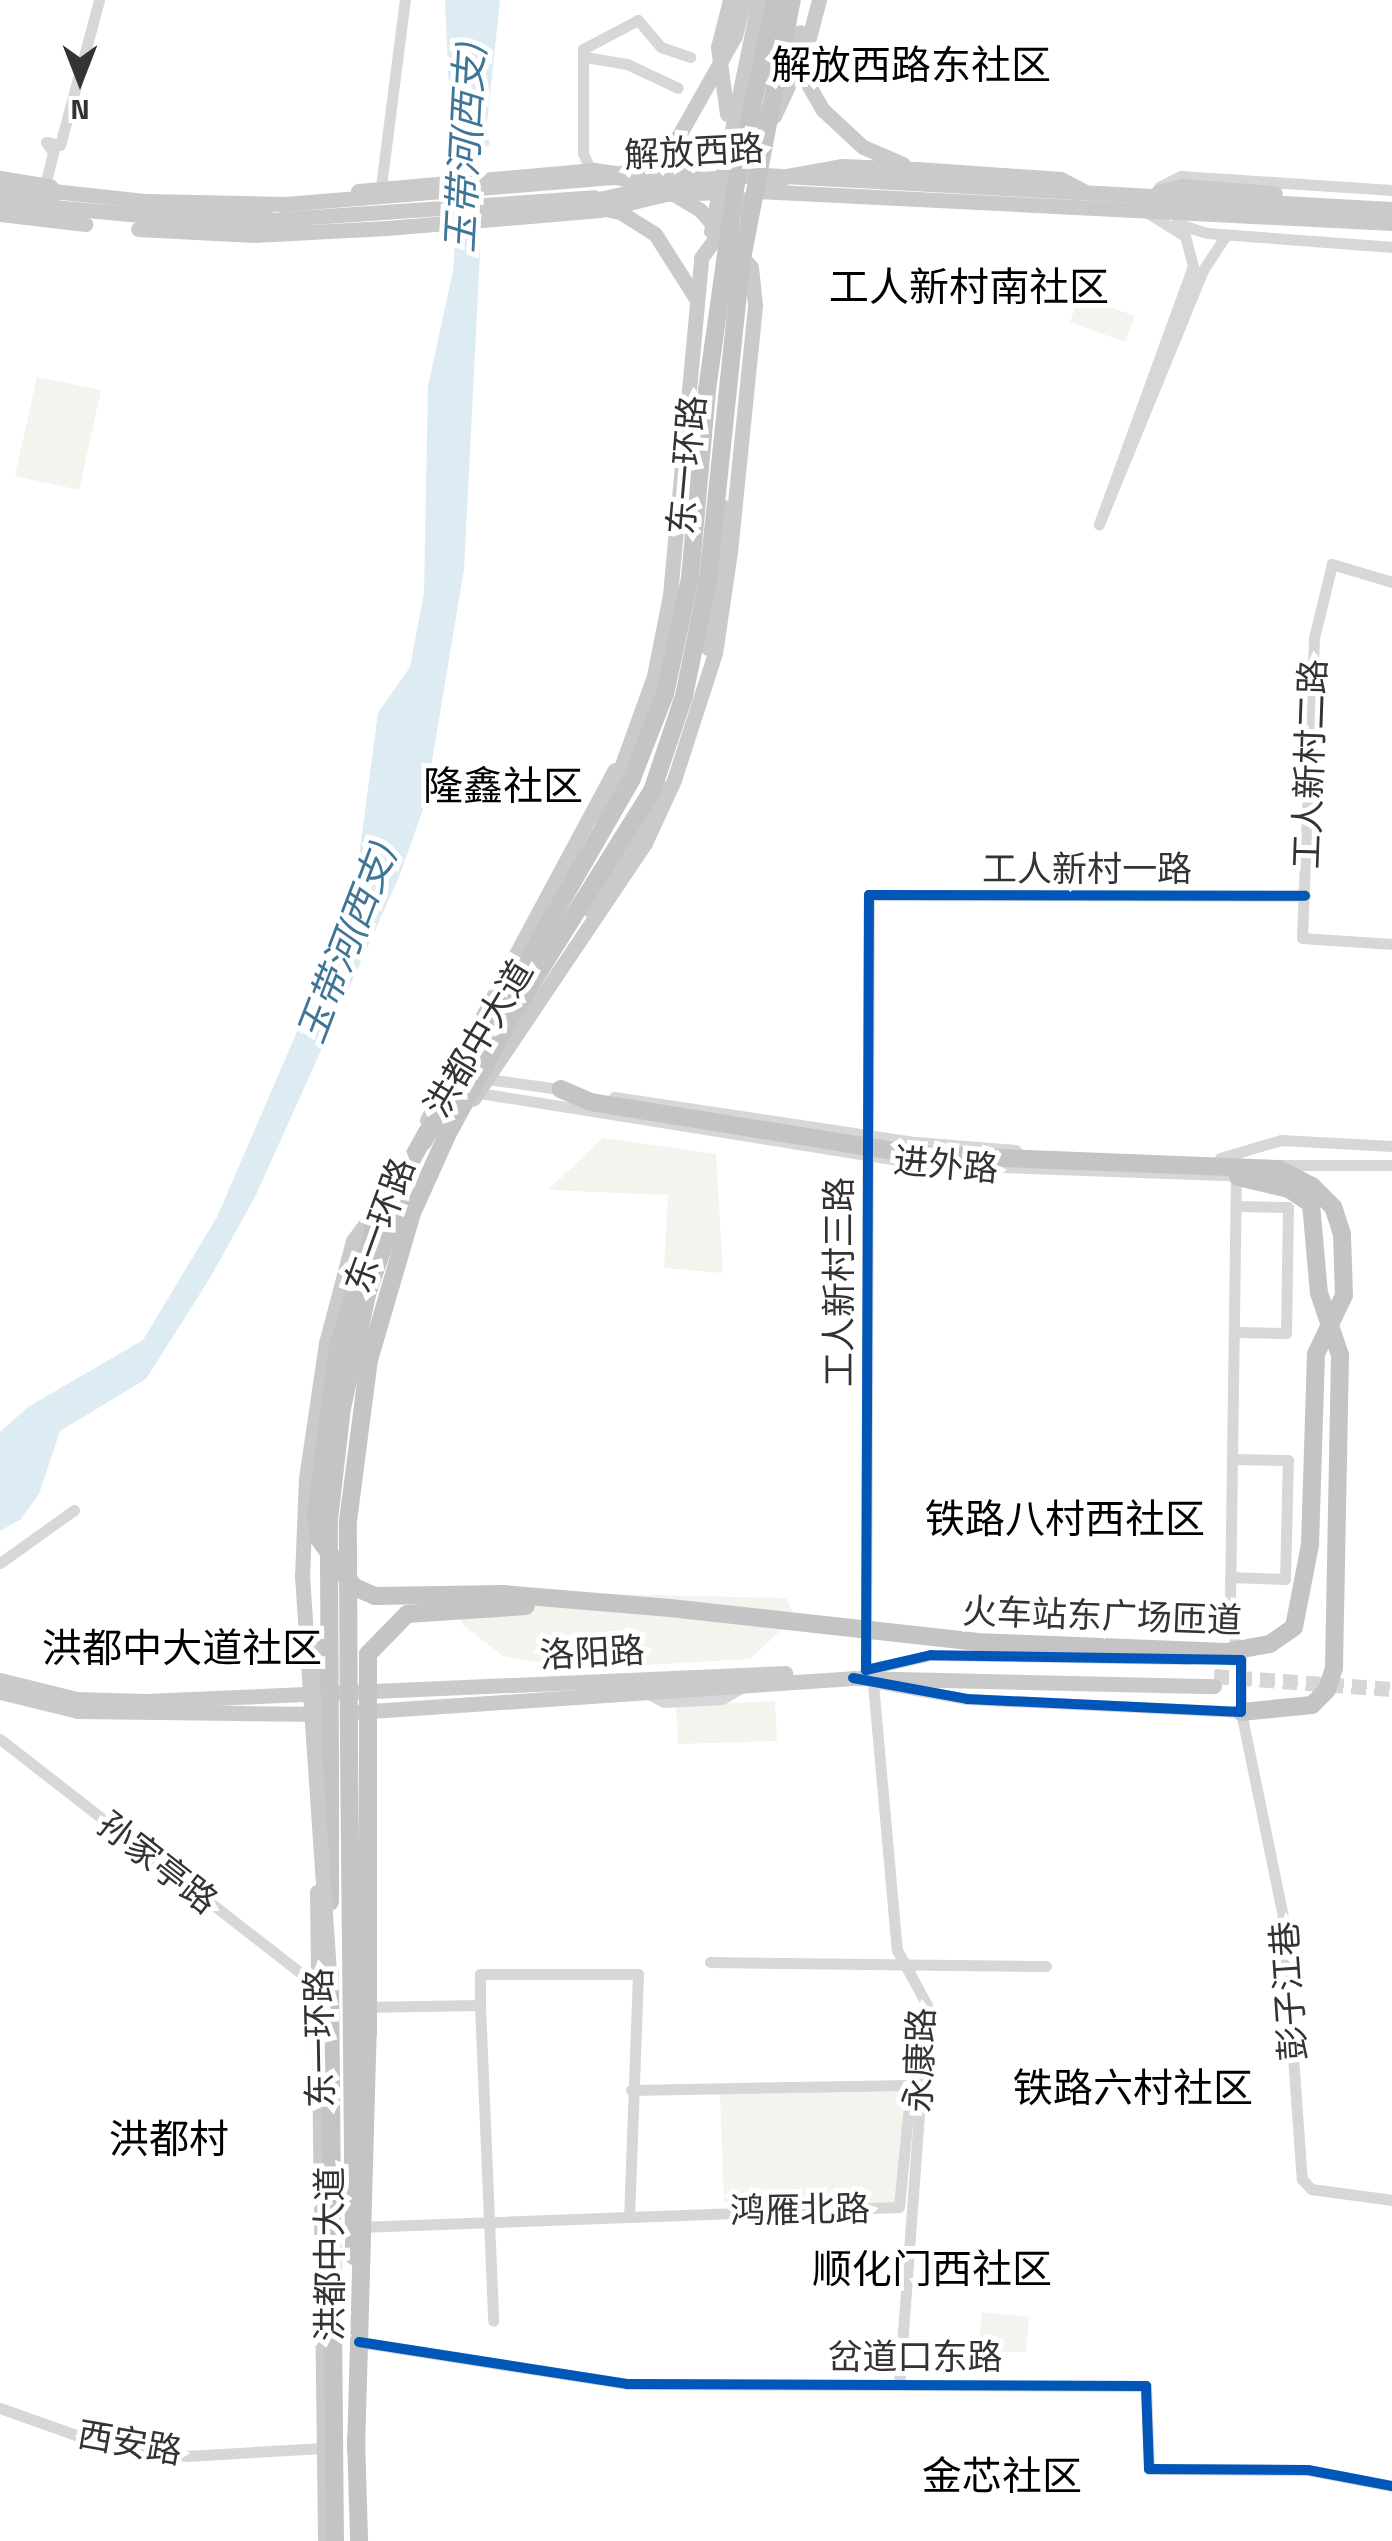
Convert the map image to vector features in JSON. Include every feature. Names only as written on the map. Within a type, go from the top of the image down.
[{"type":"highway","name":"东一环路","points":[[335,2541],[323,1986],[329,1520],[356,1338],[427,1132],[632,778],[682,634],[724,261],[775,0]]},
{"type":"highway","name":"东一环路","points":[[360,2541],[348,1521],[369,1360],[412,1213],[447,1135],[510,1018],[652,791],[684,696],[708,579],[741,264],[794,0]]},
{"type":"highway","name":"火车站东广场匝道","points":[[427,1132],[374,1228],[338,1347],[320,1466],[319,1539],[333,1566],[375,1596],[502,1594],[976,1642],[1226,1652],[1270,1644],[1294,1627],[1304,1601],[1316,1354],[1344,1294],[1337,1220],[1312,1186],[1278,1169],[912,1154],[590,1102],[561,1089]]},
{"type":"highway","name":"火车站东广场匝道","points":[[1236,1168],[1312,1204],[1319,1293],[1340,1355],[1334,1668],[1327,1690],[1312,1705],[1241,1712]]},
{"type":"highway","name":"火车站东广场匝道","points":[[356,2451],[368,2034],[368,1654],[384,1631],[406,1614],[433,1608],[670,1608]]},
{"type":"main road","points":[[729,129],[718,47],[730,0]]},
{"type":"main road","points":[[616,177],[678,138],[735,36],[744,0]]},
{"type":"main road","name":"洪都中大道","points":[[325,2541],[320,1695],[328,1462],[344,1351],[402,1172],[449,1076],[651,701],[676,587],[687,430],[718,184],[760,0]]},
{"type":"main road","points":[[772,120],[794,0]]},
{"type":"main road","points":[[0,202],[147,219],[402,219],[580,204],[650,188],[750,132],[769,110],[800,32],[808,0]]},
{"type":"main road","points":[[772,120],[807,45],[819,0]]},
{"type":"main road","points":[[800,32],[802,59],[823,110],[863,147],[916,169]]},
{"type":"main road","name":"洪都中大道","points":[[360,2541],[355,1486],[377,1362],[418,1220],[482,1087],[648,820],[700,684],[716,592],[742,295],[772,120]]},
{"type":"main road","points":[[591,850],[654,676],[666,612],[694,298],[701,258],[742,202],[805,173],[842,166],[1062,179],[1087,193]]},
{"type":"main road","points":[[0,214],[254,234],[428,204],[502,199],[591,171],[669,187]]},
{"type":"main road","points":[[40,187],[146,201],[286,204],[616,177],[664,188],[700,210],[751,267],[755,306],[715,653],[674,780],[645,843],[447,1135]]},
{"type":"main road","name":"解放西路","points":[[762,183],[1140,202],[1392,208]]},
{"type":"main road","name":"解放西路","points":[[502,199],[762,183],[1087,193],[1140,202]]},
{"type":"main road","points":[[0,184],[210,198],[380,196],[428,204]]},
{"type":"main road","points":[[0,184],[210,210],[380,196]]},
{"type":"main road","points":[[1140,202],[1182,186],[1392,201]]},
{"type":"main road","points":[[320,218],[502,199],[600,210],[669,187]]},
{"type":"main road","points":[[1140,202],[1392,225]]},
{"type":"main road","points":[[580,204],[620,212],[655,234],[694,298]]},
{"type":"main road","points":[[323,1986],[302,1576],[306,1478],[326,1343],[354,1241],[402,1172]]},
{"type":"main road","name":"洛阳路","points":[[0,1692],[78,1712],[320,1714],[864,1677]]},
{"type":"main road","name":"洛阳路","points":[[0,1680],[76,1699],[864,1677],[1214,1681]]},
{"type":"street","points":[[40,187],[53,152],[46,142],[60,145],[99,0]]},
{"type":"street","points":[[380,196],[404,0]]},
{"type":"street","points":[[591,171],[583,153],[579,78],[585,57],[583,49],[638,20],[661,47],[690,57]]},
{"type":"street","points":[[585,57],[626,64],[678,88]]},
{"type":"street","points":[[1140,202],[1181,176],[1392,190]]},
{"type":"street","points":[[1140,202],[1188,228],[1226,235],[1392,247]]},
{"type":"street","points":[[1140,202],[1185,236],[1193,266],[1099,524],[1204,270],[1226,235]]},
{"type":"street","name":"工人新村二路","points":[[1392,582],[1332,564],[1314,638],[1302,938],[1392,944]]},
{"type":"street","name":"工人新村一路","points":[[869,895],[1304,896]]},
{"type":"street","name":"工人新村三路","points":[[864,1677],[869,895]]},
{"type":"street","name":"进外路","points":[[449,1076],[482,1087],[865,1156],[980,1168],[1236,1168],[1284,1162],[1392,1165]]},
{"type":"street","name":"进外路","points":[[482,1087],[561,1089],[865,1135],[1236,1168],[1281,1140],[1392,1146]]},
{"type":"street","points":[[1236,1168],[1230,1624],[1241,1660],[1241,1712]]},
{"type":"street","points":[[1236,1332],[1286,1333],[1288,1207],[1237,1206]]},
{"type":"street","points":[[1230,1577],[1285,1578],[1288,1460],[1233,1458]]},
{"type":"street","points":[[0,1563],[74,1510]]},
{"type":"street","name":"洛阳路","points":[[864,1677],[932,1655],[1241,1660]]},
{"type":"street","name":"洛阳路","points":[[864,1677],[967,1699],[1241,1712]]},
{"type":"street","name":"永康路","points":[[864,1677],[897,1950],[928,2006],[899,2384]]},
{"type":"street","name":"彭子江巷","points":[[1241,1712],[1283,1918],[1302,2180],[1310,2188],[1392,2200]]},
{"type":"street","name":"孙家亭路","points":[[0,1739],[323,1986]]},
{"type":"street","points":[[710,1962],[889,1960],[907,1966],[1046,1966]]},
{"type":"street","points":[[492,2321],[480,1974],[638,1974],[629,2214]]},
{"type":"street","points":[[357,2007],[480,2005]]},
{"type":"street","name":"鸿雁北路","points":[[358,2227],[629,2214],[898,2208],[911,2085],[631,2090]]},
{"type":"street","name":"岔道口东路","points":[[359,2342],[627,2384],[1146,2386],[1149,2469],[1308,2470],[1392,2486]]},
{"type":"street","name":"西安路","points":[[0,2408],[123,2448],[187,2456],[323,2448]]},
{"type":"shaded area","points":[[1079,296],[1135,316],[1125,342],[1070,322]]},
{"type":"shaded area","points":[[37,377],[101,390],[79,490],[15,476]]},
{"type":"shaded area","points":[[603,1138],[716,1154],[723,1273],[664,1268],[668,1195],[548,1190]]},
{"type":"shaded area","points":[[456,1591],[786,1598],[795,1617],[750,1659],[574,1669],[503,1656],[462,1624]]},
{"type":"shaded area","points":[[775,1701],[777,1741],[678,1744],[676,1705]]},
{"type":"shaded area","points":[[906,2089],[895,2203],[724,2203],[720,2093]]},
{"type":"shaded area","points":[[982,2312],[1029,2317],[1026,2352],[978,2352]]},
{"type":"water","name":"玉带河(西支)","points":[[445,0],[500,0],[486,132],[490,144],[475,158],[480,253],[464,569],[425,804],[399,877],[256,1195],[210,1278],[146,1379],[60,1431],[39,1494],[20,1520],[0,1531],[0,1432],[28,1407],[143,1340],[217,1217],[353,902],[378,713],[410,667],[424,593],[428,386],[453,271],[461,156],[451,138]]},
{"type":"tunnel","points":[[1214,1676],[1392,1689]]},
{"type":"cycle path","points":[[853,1678],[967,1699],[1241,1712],[1241,1660],[931,1655],[866,1670],[869,895],[1305,896]]},
{"type":"cycle path","points":[[359,2342],[627,2384],[1146,2386],[1149,2469],[1308,2470],[1392,2486]]},
{"type":"district","name":"解放西路东社区","points":[[911,65]]},
{"type":"district","name":"工人新村南社区","points":[[969,287]]},
{"type":"district","name":"隆鑫社区","points":[[503,786]]},
{"type":"district","name":"铁路八村西社区","points":[[1065,1519]]},
{"type":"district","name":"洪都中大道社区","points":[[182,1648]]},
{"type":"district","name":"铁路六村社区","points":[[1133,2088]]},
{"type":"district","name":"洪都村","points":[[169,2139]]},
{"type":"district","name":"顺化门西社区","points":[[932,2269]]},
{"type":"district","name":"金芯社区","points":[[1002,2476]]}]
